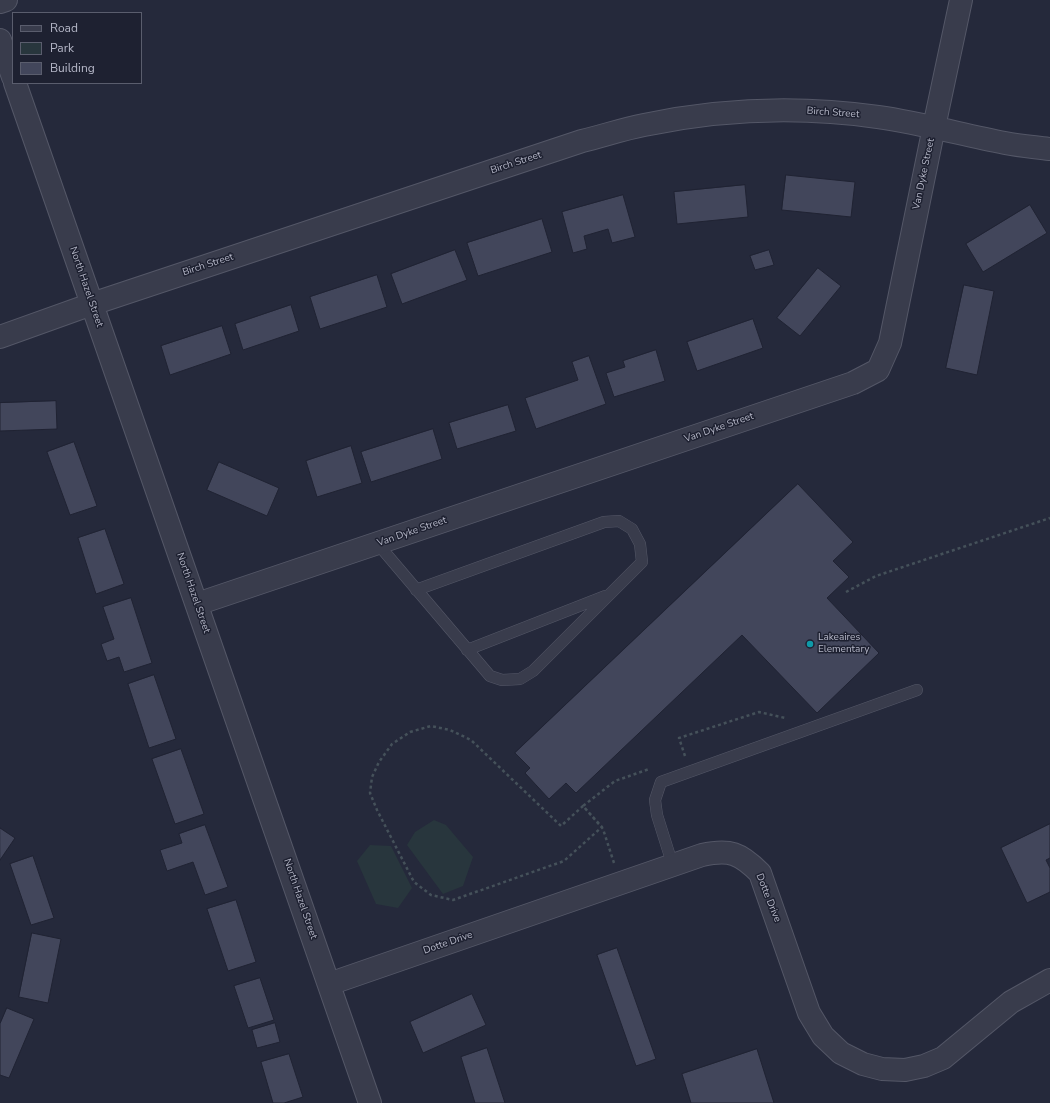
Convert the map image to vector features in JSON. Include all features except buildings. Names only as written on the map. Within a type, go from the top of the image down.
[{"type":"street","points":[[0,2],[6,0]]},
{"type":"street","name":"Van Dyke Street","points":[[197,604],[853,384],[878,370],[890,343],[934,127],[962,0]]},
{"type":"street","points":[[0,40],[12,74]]},
{"type":"street","name":"North Hazel Street","points":[[15,84],[370,1103]]},
{"type":"street","name":"Birch Street","points":[[0,337],[92,304],[582,141],[643,125],[695,116],[754,111],[815,111],[878,117],[934,127],[1006,143],[1050,149]]},
{"type":"street","name":"Dotte Drive","points":[[329,984],[621,883],[718,852],[735,854],[749,862],[760,873],[809,1012],[823,1036],[841,1053],[863,1064],[882,1069],[905,1070],[924,1066],[943,1058],[1011,1002],[1050,980]]},
{"type":"lane","points":[[377,543],[416,590],[490,676],[502,680],[520,679],[533,671],[642,562],[640,544],[632,529],[619,521],[604,522],[416,590]]},
{"type":"lane","points":[[468,650],[610,594]]},
{"type":"lane","points":[[673,866],[657,815],[655,800],[661,782],[917,690]]},
{"type":"path","points":[[846,592],[876,576],[1050,518]]},
{"type":"path","points":[[678,759],[685,756],[679,738],[759,712],[788,719]]},
{"type":"path","points":[[583,806],[602,827],[564,861],[453,900],[431,895],[414,882],[370,793],[372,777],[379,762],[392,744],[410,732],[431,726],[450,730],[471,740],[561,826],[583,806],[615,781],[650,769]]},
{"type":"path","points":[[583,806],[604,829],[621,883]]},
{"type":"green space","points":[[434,820],[446,825],[473,857],[463,886],[443,894],[407,845],[415,832]]},
{"type":"green space","points":[[370,845],[391,846],[412,888],[398,908],[376,904],[357,861]]},
{"type":"place","name":"Lakeaires Elementary","points":[[810,644]]}]
